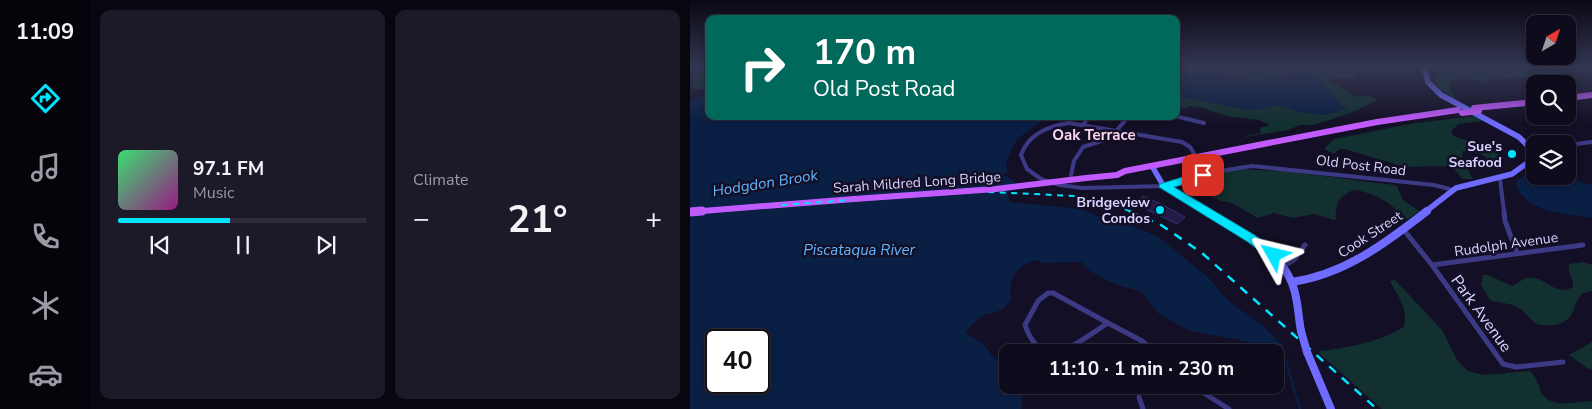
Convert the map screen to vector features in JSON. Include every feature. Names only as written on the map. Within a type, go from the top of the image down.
[{"type":"main road","points":[[1431,86],[1437,93],[1449,101],[1494,122],[1526,143]]},
{"type":"main road","points":[[1576,97],[1592,95]]},
{"type":"main road","points":[[1153,167],[1352,130],[1526,103]]},
{"type":"main road","points":[[1153,167],[1168,166],[1197,158]]},
{"type":"main road","name":"Old Post Road","points":[[1453,190],[1465,185],[1500,179],[1526,164]]},
{"type":"main road","points":[[1153,167],[1164,187],[1259,243],[1273,254],[1283,266],[1292,282],[1301,332],[1307,352],[1330,409]]},
{"type":"main road","name":"Sarah Mildred Long Bridge","points":[[690,212],[979,190],[1117,174],[1153,167]]},
{"type":"main road","name":"Cook Street","points":[[1292,282],[1334,272],[1403,229],[1453,190]]},
{"type":"street","points":[[1180,117],[1204,123]]},
{"type":"street","points":[[1086,120],[1084,124],[1182,142],[1190,147],[1197,158]]},
{"type":"street","points":[[1071,175],[1073,161],[1084,146],[1090,143],[1106,141],[1125,120]]},
{"type":"street","name":"Old Post Road","points":[[1084,124],[1061,123],[1046,128],[1024,146],[1021,160],[1029,170],[1051,183],[1073,188],[1164,187],[1220,170],[1252,166],[1434,186],[1453,190]]},
{"type":"street","points":[[1576,144],[1592,142]]},
{"type":"street","points":[[1500,179],[1504,220],[1517,253]]},
{"type":"street","name":"Park Avenue","points":[[1403,229],[1432,265],[1503,364],[1516,368],[1563,362]]},
{"type":"street","points":[[1283,266],[1294,260],[1305,245]]},
{"type":"street","name":"Rudolph Avenue","points":[[1432,265],[1583,245]]},
{"type":"street","points":[[1108,323],[1064,349],[1050,352],[1043,350],[1033,342],[1025,326],[1038,301],[1045,294],[1051,292],[1142,341],[1146,344]]},
{"type":"street","points":[[1205,394],[1229,409]]},
{"type":"street","points":[[1139,397],[1143,409]]},
{"type":"green space","points":[[691,86],[705,86],[705,89],[690,89]]},
{"type":"green space","points":[[1326,86],[1338,86],[1357,97],[1369,95],[1377,100],[1353,112],[1314,125],[1300,125],[1288,130],[1245,137],[1261,133],[1260,128],[1270,125],[1259,120],[1227,116],[1200,107],[1189,106],[1184,109],[1180,108],[1180,97],[1249,110],[1280,105],[1302,112],[1324,115],[1346,109]]},
{"type":"green space","points":[[1438,86],[1449,86],[1455,98]]},
{"type":"green space","points":[[1476,116],[1484,121],[1459,124],[1452,130],[1452,135],[1489,147],[1500,156],[1503,163],[1498,165],[1481,154],[1462,151],[1463,161],[1473,179],[1463,179],[1451,166],[1405,167],[1344,149],[1340,149],[1334,154],[1324,149],[1334,139],[1415,123]]},
{"type":"green space","points":[[1241,169],[1283,171],[1394,185],[1397,186],[1403,200],[1419,211],[1408,219],[1401,216],[1393,207],[1380,198],[1355,190],[1342,197],[1337,204],[1336,219],[1334,220],[1314,214],[1293,218],[1274,213],[1258,218],[1232,203],[1220,201],[1189,185],[1218,173]]},
{"type":"green space","points":[[1584,262],[1592,265],[1592,291],[1580,296],[1569,317],[1564,322],[1555,325],[1540,325],[1516,306],[1490,300],[1481,285],[1483,275],[1488,275],[1512,286],[1525,279],[1533,278],[1539,279],[1555,288],[1567,290],[1573,287],[1569,264]]},
{"type":"green space","points":[[1394,279],[1442,330],[1457,360],[1468,371],[1484,375],[1530,371],[1536,379],[1541,392],[1550,401],[1571,403],[1592,401],[1592,409],[1382,409],[1319,353],[1320,351],[1374,340],[1404,327],[1404,309],[1390,282]]},
{"type":"green space","points":[[1592,342],[1592,370],[1569,355]]},
{"type":"water","points":[[1180,86],[1326,86],[1346,109],[1324,115],[1298,112],[1280,105],[1249,110],[1180,96]]},
{"type":"water","name":"Piscataqua River","points":[[705,97],[705,120],[1043,120],[1017,139],[1006,161],[1008,173],[1004,173],[1004,175],[1015,182],[1008,196],[1010,202],[1081,209],[1097,216],[1126,223],[1159,237],[1209,278],[1228,301],[1263,326],[1282,344],[1257,344],[1188,330],[1159,314],[1142,292],[1114,284],[1090,271],[1081,262],[1043,263],[1037,260],[1029,262],[1015,274],[1011,286],[1011,300],[998,311],[981,317],[966,333],[984,345],[999,361],[999,394],[1021,394],[1021,409],[690,409],[690,100]]},
{"type":"water","points":[[1526,175],[1526,185],[1576,185],[1576,180],[1592,184],[1592,218],[1558,213],[1535,205],[1526,200],[1520,192],[1516,181]]},
{"type":"building","name":"Bridgeview Condos","points":[[1143,196],[1185,217],[1177,224],[1135,204]]},
{"type":"waterway","points":[[1284,358],[1300,409]]},
{"type":"railway","points":[[703,211],[690,212],[969,191],[1075,196],[1113,204],[1132,212]]},
{"type":"railway","points":[[1129,211],[1161,225],[1202,253],[1377,409]]},
{"type":"place","name":"Sue's Seafood","points":[[1512,154]]},
{"type":"place","name":"Bridgeview Condos","points":[[1160,210]]},
{"type":"district","name":"Oak Terrace","points":[[1094,135]]},
{"type":"route","points":[[1203,175],[1164,187],[1252,239],[1274,255]]},
{"type":"water label","name":"Hodgdon Brook","points":[[765,183]]}]
